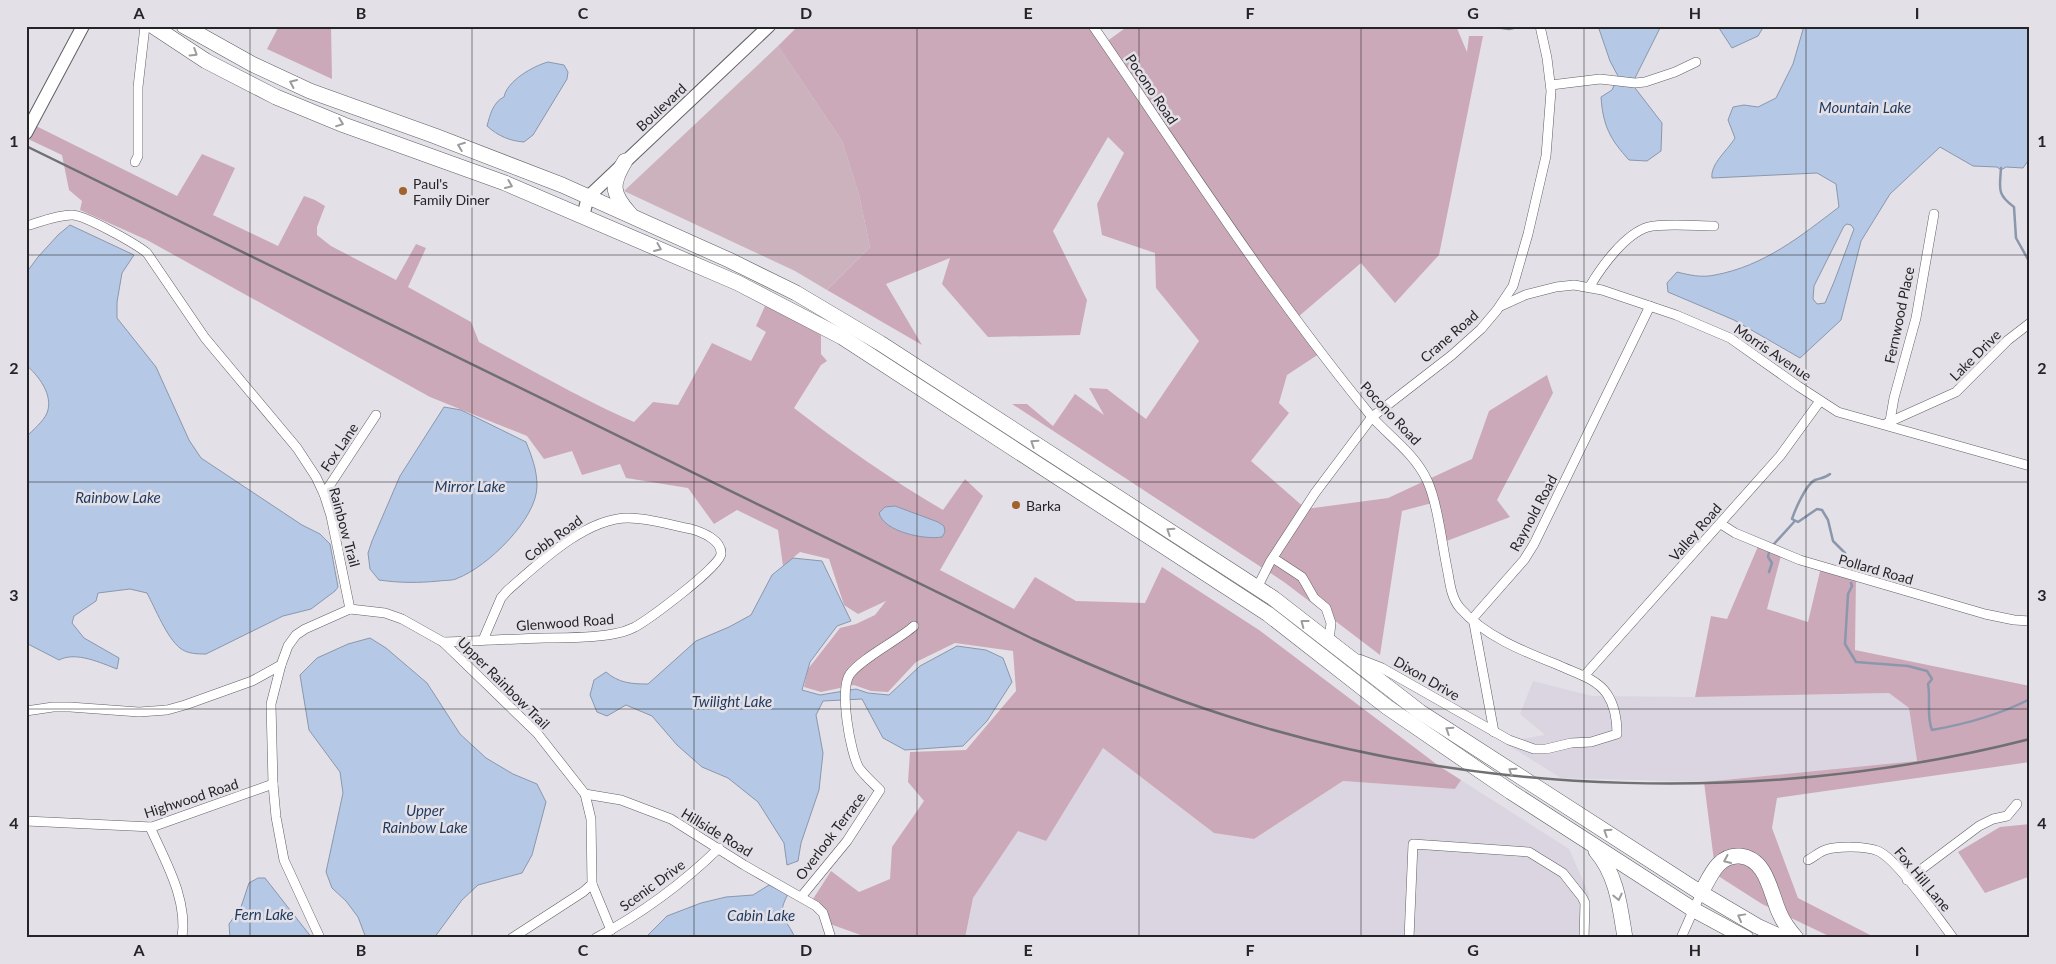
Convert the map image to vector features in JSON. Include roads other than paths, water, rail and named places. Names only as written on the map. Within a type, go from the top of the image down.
[{"type":"highway","points":[[153,26],[206,61],[251,86],[290,104],[474,171],[583,216],[738,283],[842,337],[1268,614],[1395,713],[1511,792],[1694,910],[1746,938]]},
{"type":"highway","points":[[184,26],[252,64],[310,90],[498,160],[588,197],[729,260],[796,293],[880,343],[1257,588],[1420,712],[1701,893],[1756,926],[1783,938]]},
{"type":"highway","points":[[625,161],[614,184],[615,193],[619,201],[632,216]]},
{"type":"highway","points":[[1587,840],[1607,862],[1614,880],[1625,938]]},
{"type":"highway","points":[[1701,893],[1718,864],[1723,860],[1734,856],[1749,858],[1761,868],[1784,923],[1796,938]]},
{"type":"main road","points":[[26,133],[83,26]]},
{"type":"main road","name":"Boulevard","points":[[588,197],[769,26]]},
{"type":"main road","points":[[583,216],[588,197]]},
{"type":"street","points":[[135,162],[138,156],[138,87],[145,26]]},
{"type":"street","name":"Pocono Road","points":[[1093,26],[1238,240],[1298,324],[1372,417],[1409,451],[1427,480],[1436,512],[1451,590],[1460,608],[1496,637],[1584,676],[1599,685],[1607,694],[1616,718],[1617,734],[1591,742],[1572,743],[1546,749],[1534,748],[1494,732]]},
{"type":"street","name":"Crane Road","points":[[1257,588],[1273,558],[1315,493],[1372,417],[1464,345],[1481,329],[1500,306],[1516,277],[1543,176],[1552,106],[1547,58],[1540,26]]},
{"type":"street","points":[[1551,85],[1606,79],[1635,83],[1657,79],[1696,62]]},
{"type":"street","name":"Fernwood Place","points":[[1890,421],[1894,398],[1916,318],[1934,214]]},
{"type":"street","name":"Rainbow Trail","points":[[26,226],[51,218],[76,215],[138,246],[147,253],[205,338],[297,448],[324,494],[334,530],[350,609]]},
{"type":"street","points":[[1590,286],[1609,258],[1631,237],[1648,227],[1714,226]]},
{"type":"street","name":"Morris Avenue","points":[[1500,306],[1525,295],[1556,287],[1590,286],[1650,306],[1730,338],[1838,412],[2030,466]]},
{"type":"street","name":"Raynold Road","points":[[1473,619],[1524,560],[1534,544],[1650,306]]},
{"type":"street","name":"Lake Drive","points":[[1881,425],[1956,392],[2008,340],[2030,323]]},
{"type":"street","name":"Valley Road","points":[[1584,676],[1780,456],[1820,401]]},
{"type":"street","name":"Fox Lane","points":[[324,494],[376,415]]},
{"type":"street","name":"Cobb Road","points":[[483,640],[501,598],[507,591],[580,533],[603,522],[627,518],[640,519],[696,530],[714,541],[719,547],[721,556]]},
{"type":"street","name":"Pollard Road","points":[[1721,524],[1735,533],[1800,560],[1986,614],[2014,620],[2030,621]]},
{"type":"street","name":"Glenwood Road","points":[[443,642],[614,634],[634,627],[691,586],[718,562],[721,556]]},
{"type":"street","points":[[1273,558],[1302,577],[1314,598],[1326,608],[1331,623],[1329,641]]},
{"type":"street","points":[[320,938],[284,860],[276,817],[273,784],[272,704],[281,665],[288,646],[296,635],[306,628],[350,609]]},
{"type":"street","name":"Upper Rainbow Trail","points":[[350,609],[385,612],[402,619],[443,642],[528,723],[585,794],[591,819],[592,884]]},
{"type":"street","points":[[1473,619],[1494,732]]},
{"type":"street","name":"Overlook Terrace","points":[[802,897],[847,841],[880,790],[864,773],[854,758],[849,731],[846,682],[850,674],[858,666],[914,626]]},
{"type":"street","name":"Dixon Drive","points":[[1344,653],[1382,668],[1494,732]]},
{"type":"street","points":[[26,710],[53,707],[139,712],[167,710],[252,681],[281,665]]},
{"type":"street","name":"Highwood Road","points":[[26,821],[150,827],[212,807],[273,784]]},
{"type":"street","name":"Hillside Road","points":[[585,794],[621,800],[671,819],[802,897]]},
{"type":"street","points":[[1907,880],[1979,826],[1992,819],[2007,816],[2017,804]]},
{"type":"street","points":[[150,827],[178,891],[182,917],[182,938]]},
{"type":"street","points":[[1409,938],[1413,844],[1529,852],[1544,860],[1563,873],[1582,897],[1585,903],[1584,938]]},
{"type":"street","name":"Scenic Drive","points":[[596,938],[611,930],[683,881],[718,848]]},
{"type":"street","name":"Fox Hill Lane","points":[[1808,860],[1825,850],[1868,848],[1879,851],[1888,857],[1953,938]]},
{"type":"street","points":[[512,938],[583,892],[592,884],[611,930]]},
{"type":"street","points":[[1681,938],[1701,893]]},
{"type":"street","points":[[802,897],[816,906],[823,914],[831,938]]},
{"type":"water","points":[[1598,26],[1661,26],[1632,84],[1662,123],[1661,151],[1647,161],[1629,160],[1612,138],[1606,124],[1601,97],[1612,90],[1618,76],[1610,61]]},
{"type":"water","points":[[1719,26],[1764,26],[1758,36],[1732,48]]},
{"type":"water","name":"Mountain Lake","points":[[1804,26],[2030,26],[2030,158],[2023,168],[2006,167],[2001,170],[1997,167],[1973,166],[1940,147],[1890,194],[1861,241],[1841,320],[1800,358],[1734,320],[1668,292],[1667,283],[1677,272],[1696,276],[1710,276],[1750,265],[1796,239],[1839,207],[1836,184],[1817,173],[1712,178],[1717,162],[1735,138],[1728,120],[1733,107],[1744,105],[1758,107],[1776,98],[1793,64]],"holes":[[[1847,224],[1851,225],[1854,229],[1825,303],[1817,304],[1813,299],[1814,286],[1844,226]]]},
{"type":"water","points":[[548,62],[564,65],[568,72],[567,79],[533,135],[524,142],[504,137],[491,130],[487,126],[491,113],[497,102],[504,97],[510,85],[528,71]]},
{"type":"water","name":"Rainbow Lake","points":[[70,225],[134,255],[122,273],[117,302],[117,318],[156,367],[189,440],[201,458],[302,525],[320,534],[330,544],[338,587],[311,609],[283,616],[206,654],[196,654],[183,650],[175,643],[166,630],[147,593],[130,589],[98,593],[96,601],[74,616],[72,623],[84,638],[119,658],[117,669],[81,657],[59,660],[26,643],[26,437],[43,420],[49,406],[44,386],[26,365],[26,273],[58,235]]},
{"type":"water","name":"Mirror Lake","points":[[444,407],[461,410],[526,442],[536,474],[535,499],[520,527],[496,553],[470,572],[456,579],[449,580],[394,582],[379,580],[370,569],[368,553],[372,541],[400,476]]},
{"type":"water","points":[[895,506],[938,522],[944,526],[945,532],[942,537],[935,538],[916,536],[897,530],[882,520],[879,513],[885,507]]},
{"type":"water","name":"Twilight Lake","points":[[793,558],[822,561],[851,621],[837,626],[810,662],[802,690],[820,695],[856,689],[868,693],[889,695],[920,666],[957,646],[986,650],[1003,658],[1012,682],[987,721],[963,746],[905,750],[883,738],[862,699],[823,701],[816,715],[823,753],[819,790],[801,843],[798,861],[787,865],[784,843],[758,802],[728,778],[702,767],[677,745],[652,716],[626,705],[607,716],[597,712],[590,695],[594,680],[606,672],[616,679],[626,682],[648,684],[696,641],[751,615],[772,575]]},
{"type":"water","name":"Upper Rainbow Lake","points":[[370,638],[386,648],[427,683],[460,734],[486,758],[513,774],[537,784],[546,802],[532,855],[522,873],[478,885],[462,900],[434,938],[366,938],[358,917],[346,901],[332,888],[326,872],[343,793],[340,772],[309,730],[300,675],[317,658],[348,644]]},
{"type":"water","name":"Fern Lake","points":[[258,878],[265,878],[312,938],[230,938],[229,924],[241,907],[249,883]]},
{"type":"water","name":"Cabin Lake","points":[[769,885],[788,894],[782,908],[782,913],[795,938],[645,938],[667,916],[701,903],[726,897],[753,895]]},
{"type":"waterway","points":[[1489,26],[1509,29],[1522,26]]},
{"type":"waterway","points":[[2001,168],[2000,190],[2004,198],[2014,207],[2016,238],[2030,263]]},
{"type":"waterway","points":[[1830,474],[1812,482],[1801,498],[1792,519],[1798,522],[1817,509],[1822,510],[1828,520],[1833,541],[1845,553],[1848,568]]},
{"type":"waterway","points":[[1773,545],[1794,522]]},
{"type":"waterway","points":[[1769,552],[1768,557],[1772,563],[1769,572]]},
{"type":"waterway","points":[[1851,583],[1852,586],[1848,594],[1845,644],[1856,662],[1908,666],[1927,671],[1932,679],[1928,684],[1929,719],[1932,730],[1982,718],[2030,699]]},
{"type":"railway","points":[[26,146],[1033,639],[1127,680],[1224,715],[1321,743],[1421,763],[1522,776],[1625,783],[1728,782],[1831,775],[1931,760],[2030,739]]},
{"type":"place","name":"Paul's Family Diner","points":[[403,191]]},
{"type":"place","name":"Barka","points":[[1016,505]]}]
